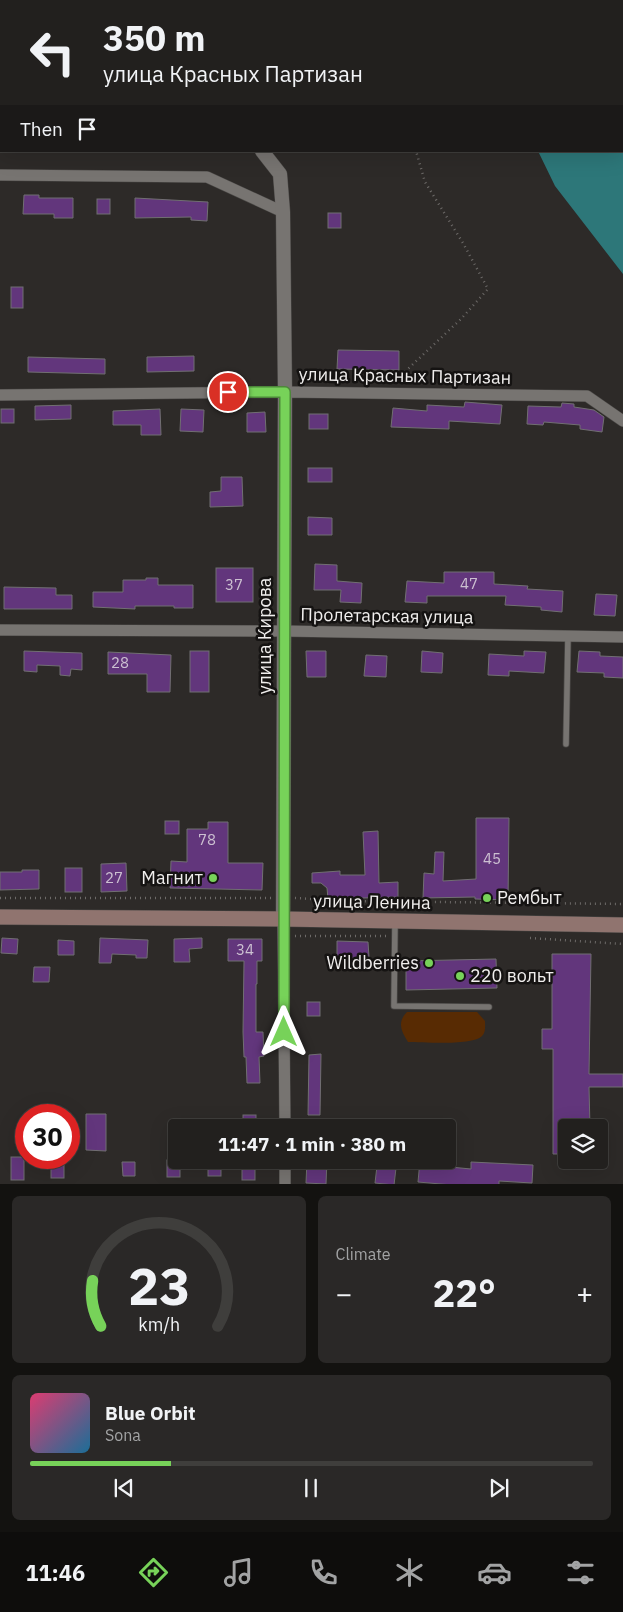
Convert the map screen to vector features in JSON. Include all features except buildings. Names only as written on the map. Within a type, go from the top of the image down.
[{"type":"main road","name":"улица Ленина","points":[[0,917],[283,919],[394,928],[623,925]]},
{"type":"street","name":"улица Кирова","points":[[263,152],[280,174],[283,212],[285,392],[283,898],[285,1119]]},
{"type":"street","points":[[0,176],[207,177],[283,212]]},
{"type":"street","name":"улица Красных Партизан","points":[[0,395],[285,392],[587,396],[623,421]]},
{"type":"street","name":"Пролетарская улица","points":[[0,630],[284,631],[623,637]]},
{"type":"street","points":[[285,1169],[285,1184]]},
{"type":"lane","points":[[566,744],[568,636]]},
{"type":"lane","points":[[394,928],[394,1006],[489,1006]]},
{"type":"path","points":[[381,393],[435,344],[488,290],[463,243],[425,182],[416,152]]},
{"type":"path","points":[[0,898],[283,898],[346,901],[623,904]]},
{"type":"path","points":[[283,936],[394,928]]},
{"type":"path","points":[[524,938],[623,944]]},
{"type":"shaded area","points":[[407,1012],[477,1012],[485,1021],[485,1031],[477,1039],[468,1041],[447,1043],[408,1042],[401,1027],[402,1019]]},
{"type":"water","points":[[538,152],[623,152],[623,274],[555,186]]},
{"type":"place","name":"Магнит","points":[[213,878]]},
{"type":"place","name":"Рембыт","points":[[487,898]]},
{"type":"place","name":"Wildberries","points":[[429,963]]},
{"type":"place","name":"220 вольт","points":[[460,976]]},
{"type":"route","points":[[228,392],[285,392],[284,1032]]}]
